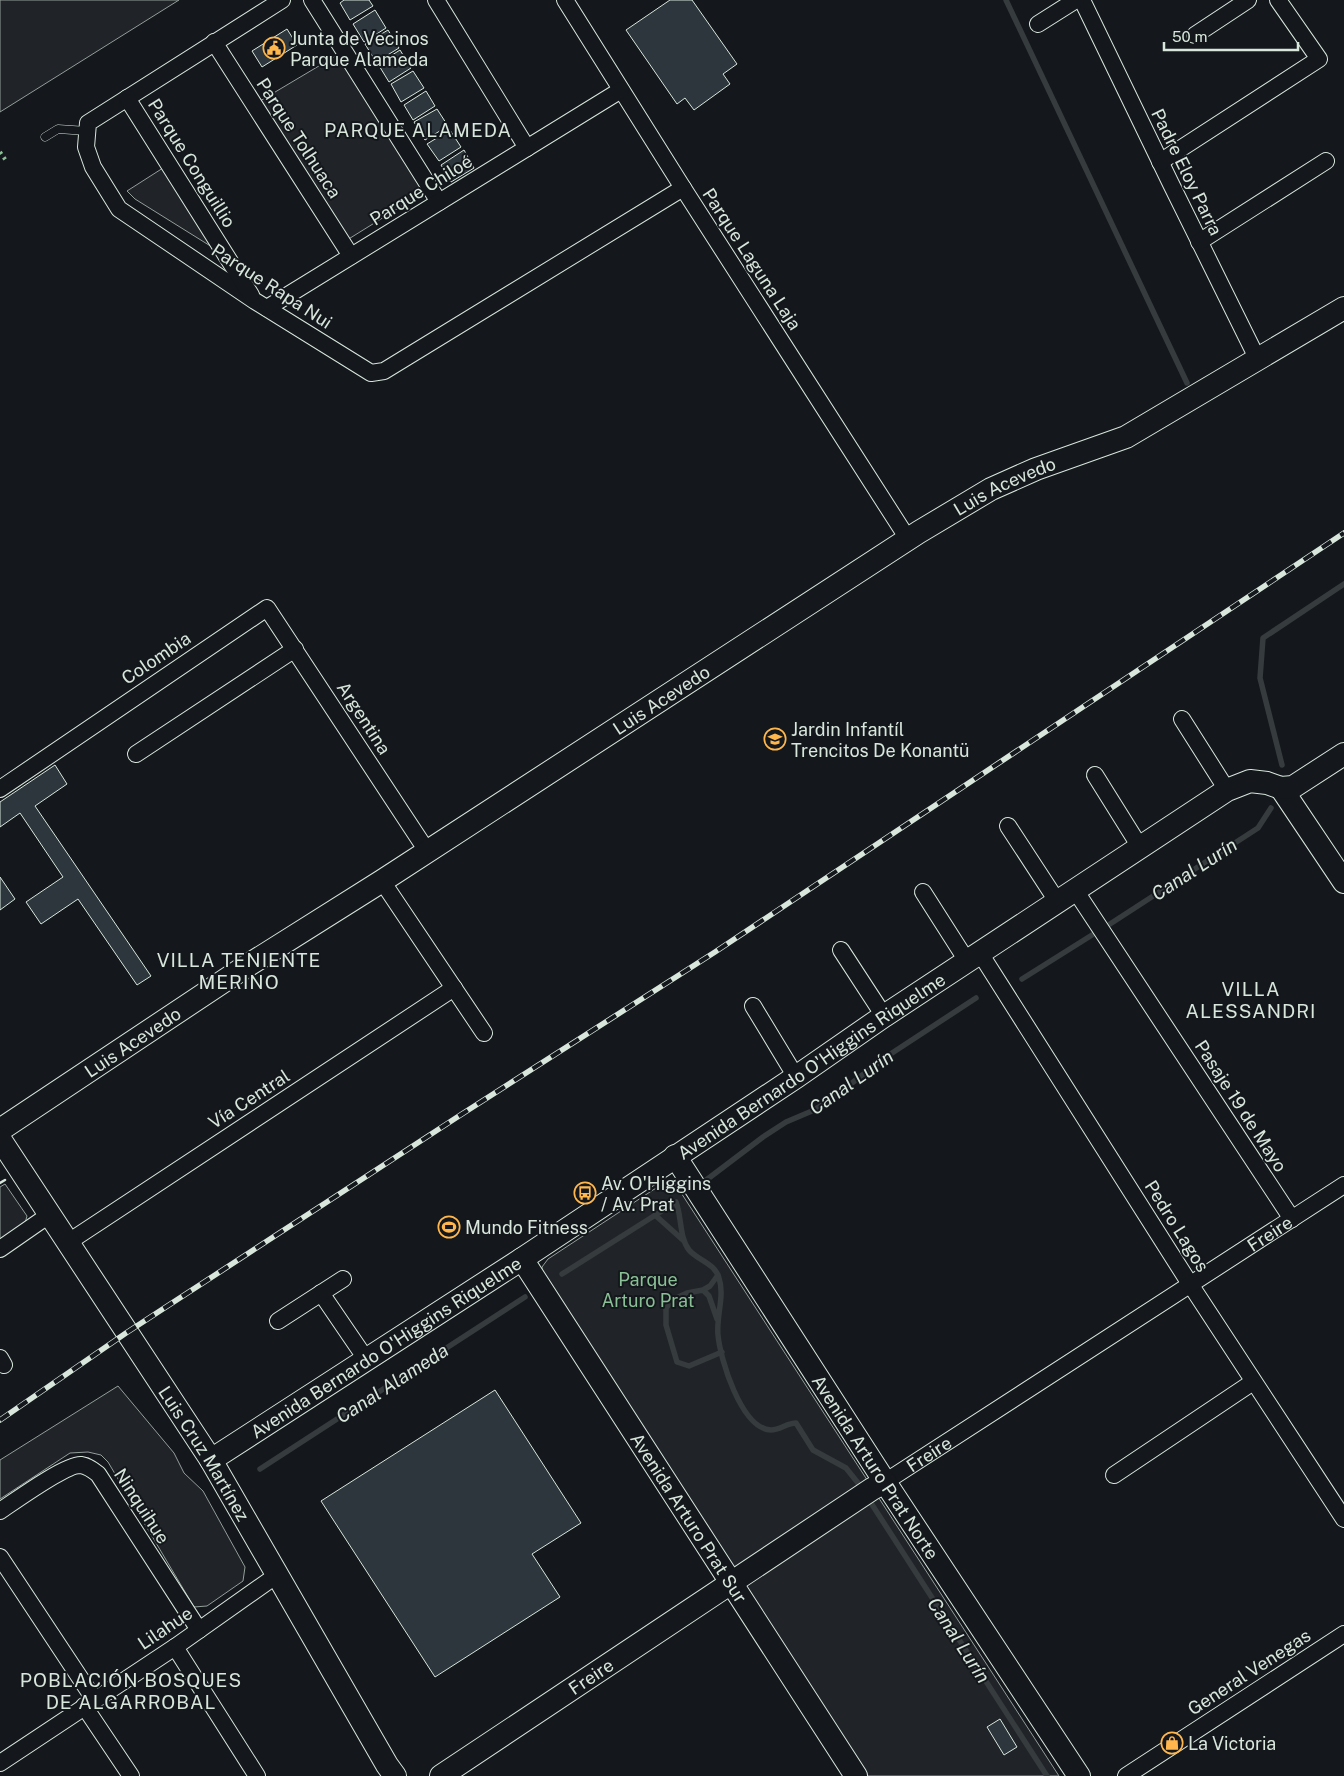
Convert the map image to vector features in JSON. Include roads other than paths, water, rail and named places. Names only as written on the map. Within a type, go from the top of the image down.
[{"type":"main road","name":"Luis Acevedo","points":[[0,1130],[239,971],[382,881],[908,539],[991,489],[1036,468],[1126,437],[1344,308]]},
{"type":"main road","points":[[1344,754],[1293,787],[1281,788],[1344,882]]},
{"type":"main road","name":"Avenida Bernardo O'Higgins Riquelme","points":[[211,1460],[522,1259],[884,1016],[1227,790],[1250,781],[1268,783],[1281,788]]},
{"type":"main road","name":"Luis Cruz Martínez","points":[[0,1139],[211,1460],[395,1776]]},
{"type":"main road","name":"Avenida Arturo Prat Norte","points":[[675,1156],[1079,1776]]},
{"type":"main road","name":"Avenida Arturo Prat Sur","points":[[522,1259],[856,1776]]},
{"type":"main road","name":"Freire","points":[[441,1776],[731,1582],[872,1489],[886,1482]]},
{"type":"street","points":[[87,131],[88,123],[282,0]]},
{"type":"street","points":[[312,0],[439,202]]},
{"type":"street","points":[[436,0],[527,148]]},
{"type":"street","name":"Parque Laguna Laja","points":[[565,0],[908,539]]},
{"type":"street","points":[[1038,24],[1076,0]]},
{"type":"street","name":"Padre Eloy Parra","points":[[1082,0],[1258,360]]},
{"type":"street","points":[[1195,35],[1248,0]]},
{"type":"street","points":[[1160,162],[1319,59],[1278,0]]},
{"type":"street","name":"Parque Tolhuaca","points":[[214,42],[351,256]]},
{"type":"street","name":"Parque Chiloé","points":[[261,304],[351,256],[621,90]]},
{"type":"street","name":"Parque Conguillio","points":[[126,98],[261,304]]},
{"type":"street","name":"Parque Rapa Nui","points":[[87,131],[86,147],[93,167],[119,209],[261,304],[370,373],[384,371],[683,188]]},
{"type":"street","points":[[1199,242],[1326,161]]},
{"type":"street","name":"Argentina","points":[[267,608],[427,851]]},
{"type":"street","name":"Colombia","points":[[0,789],[267,608]]},
{"type":"street","points":[[136,754],[295,649]]},
{"type":"street","points":[[1182,719],[1227,790]]},
{"type":"street","points":[[1095,775],[1140,847]]},
{"type":"street","name":"Pasaje 19 de Mayo","points":[[1008,826],[1066,896],[1292,1220]]},
{"type":"street","points":[[382,881],[484,1033]]},
{"type":"street","name":"Pedro Lagos","points":[[923,892],[974,957],[1344,1519]]},
{"type":"street","points":[[841,950],[884,1016]]},
{"type":"street","name":"Vía Central","points":[[67,1243],[454,988]]},
{"type":"street","points":[[752,1006],[796,1076]]},
{"type":"street","name":"Freire","points":[[886,1482],[1344,1185]]},
{"type":"street","points":[[0,1249],[49,1215]]},
{"type":"street","points":[[278,1322],[343,1279]]},
{"type":"street","points":[[321,1293],[366,1359]]},
{"type":"street","points":[[1114,1475],[1253,1382]]},
{"type":"street","name":"Ninquihue","points":[[0,1511],[74,1465],[90,1467],[98,1474],[199,1630]]},
{"type":"street","points":[[0,1557],[131,1776]]},
{"type":"street","name":"Lilahue","points":[[0,1763],[174,1647],[277,1575]]},
{"type":"street","name":"General Venegas","points":[[1126,1776],[1344,1634]]},
{"type":"street","points":[[174,1647],[257,1776]]},
{"type":"lane","points":[[45,137],[58,129],[87,131]]},
{"type":"waterway","points":[[1006,0],[1187,383]]},
{"type":"waterway","name":"Canal Lurín","points":[[1282,765],[1260,678],[1263,638],[1344,584]]},
{"type":"waterway","name":"Canal Lurín","points":[[1110,924],[1258,828],[1271,808]]},
{"type":"waterway","name":"Canal Lurín","points":[[1022,979],[1092,935]]},
{"type":"waterway","name":"Canal Lurín","points":[[701,1184],[763,1137],[786,1122],[812,1111],[827,1102],[886,1057],[976,998]]},
{"type":"waterway","name":"Canal Lurín","points":[[562,1274],[676,1202],[686,1245],[692,1253],[710,1265],[719,1278],[721,1292],[718,1335],[728,1375],[742,1406],[750,1418],[760,1427],[774,1430],[796,1423],[813,1450],[846,1468],[858,1483]]},
{"type":"waterway","name":"Canal Alameda","points":[[655,1215],[684,1241]]},
{"type":"waterway","points":[[718,1275],[710,1286],[703,1290],[687,1293],[674,1299],[666,1308],[666,1325],[677,1362],[689,1366],[722,1352]]},
{"type":"waterway","points":[[703,1290],[709,1296],[717,1319]]},
{"type":"waterway","name":"Canal Alameda","points":[[260,1469],[525,1297]]},
{"type":"waterway","name":"Canal Lurín","points":[[871,1503],[1047,1776]]},
{"type":"railway","points":[[0,1420],[126,1333],[715,952],[1344,533]]},
{"type":"place","name":"Junta de Vecinos Parque Alameda","points":[[274,48]]},
{"type":"place","name":"Jardin Infantíl Trencitos De Konantü","points":[[775,739]]},
{"type":"place","name":"Av. O'Higgins / Av. Prat","points":[[585,1193]]},
{"type":"place","name":"Mundo Fitness","points":[[449,1227]]},
{"type":"place","name":"La Victoria","points":[[1172,1743]]},
{"type":"district","name":"PARQUE ALAMEDA","points":[[418,130]]},
{"type":"district","name":"VILLA TENIENTE MERINO","points":[[239,971]]},
{"type":"district","name":"VILLA ALESSANDRI","points":[[1251,1000]]},
{"type":"district","name":"POBLACIÓN BOSQUES DE ALGARROBAL","points":[[131,1691]]},
{"type":"park label","name":"Parque Arturo Prat","points":[[648,1289]]}]
